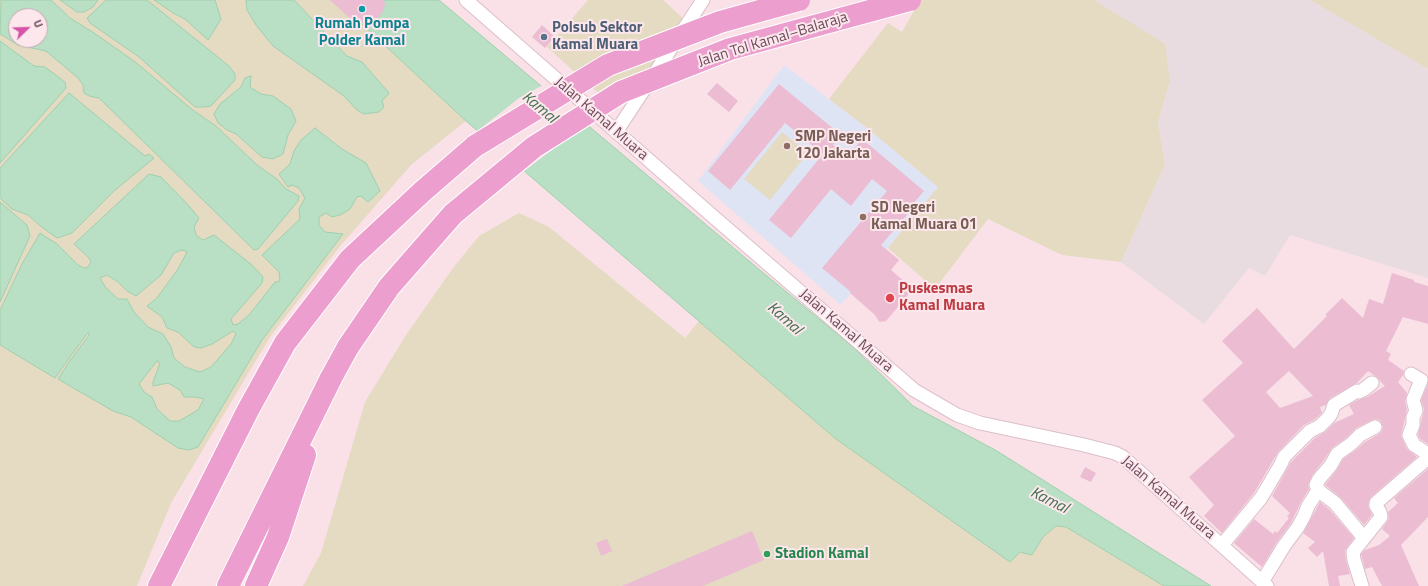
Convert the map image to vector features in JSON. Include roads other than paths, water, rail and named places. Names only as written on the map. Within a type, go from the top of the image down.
[{"type":"highway","name":"Jalan Tol Kamal–Balaraja","points":[[160,586],[183,537],[248,410],[285,343],[350,259],[423,191],[475,146],[608,65],[720,22],[799,0]]},
{"type":"highway","name":"Jalan Tol Kamal–Balaraja","points":[[331,378],[348,347],[389,287],[453,214],[534,147],[621,92],[730,49],[910,0]]},
{"type":"highway","points":[[228,586],[331,378]]},
{"type":"highway","points":[[256,586],[278,537],[314,425],[331,378]]},
{"type":"street","name":"Jalan Kamal Muara","points":[[466,0],[914,390],[957,415],[980,423],[1084,445],[1115,453],[1123,457],[1265,584]]},
{"type":"street","points":[[616,132],[703,0]]},
{"type":"street","points":[[1411,374],[1421,380],[1413,400],[1416,411],[1413,417],[1414,425],[1409,434],[1414,445],[1428,454]]},
{"type":"street","points":[[1222,545],[1261,498],[1284,457],[1310,431],[1320,426],[1328,418],[1334,405],[1357,392],[1364,390],[1372,383]]},
{"type":"street","points":[[1364,538],[1335,503],[1319,491],[1316,485],[1331,465],[1337,454],[1351,444],[1360,435],[1375,427]]},
{"type":"street","points":[[1362,586],[1352,556],[1353,552],[1380,517],[1380,512],[1376,506],[1376,503],[1428,458]]},
{"type":"street","points":[[1265,584],[1284,546],[1304,516],[1308,506],[1319,491]]},
{"type":"water","points":[[1,0],[51,0],[70,18],[134,61],[194,111],[216,126],[257,165],[277,179],[286,189],[299,196],[298,201],[258,249],[254,250],[99,98],[89,96],[84,93],[83,85],[78,78],[46,51],[32,48],[48,48],[48,8],[8,8],[8,39],[0,34]]},
{"type":"water","points":[[60,0],[98,0],[93,7],[84,12],[77,12]]},
{"type":"water","points":[[106,0],[147,0],[229,66],[235,74],[235,80],[211,106],[195,107],[139,57],[90,23],[87,18]]},
{"type":"water","points":[[154,0],[215,0],[221,19],[208,40],[185,19]]},
{"type":"water","points":[[246,0],[294,0],[347,56],[362,62],[389,93],[382,101],[384,107],[379,112],[364,114],[357,110],[344,96],[273,46],[256,25],[247,10]]},
{"type":"water","name":"Kamal","points":[[336,0],[439,0],[853,347],[913,406],[997,451],[1211,586],[1164,586],[1066,527],[1056,526],[1043,537],[1032,555],[1020,552],[1010,562],[836,439],[466,121]]},
{"type":"water","points":[[0,41],[34,66],[45,67],[65,82],[66,88],[0,163]]},
{"type":"water","points":[[251,76],[250,87],[261,94],[273,96],[291,109],[296,121],[288,135],[283,154],[273,159],[262,157],[236,134],[227,130],[218,123],[214,114],[220,104],[241,87],[245,78]]},
{"type":"water","points":[[69,93],[145,156],[149,154],[154,158],[114,191],[72,233],[57,238],[28,215],[12,209],[0,198],[0,168]]},
{"type":"water","points":[[315,128],[342,149],[366,163],[380,191],[368,202],[361,196],[357,197],[350,209],[340,215],[332,217],[326,213],[319,217],[319,225],[325,232],[343,234],[262,340],[198,447],[189,450],[178,448],[131,417],[113,411],[58,379],[89,335],[89,332],[55,378],[0,345],[0,310],[22,264],[40,233],[57,244],[78,265],[84,268],[88,267],[91,262],[89,258],[74,244],[149,174],[161,177],[199,218],[194,227],[196,235],[203,240],[214,235],[252,265],[263,277],[262,283],[231,319],[233,325],[238,324],[249,315],[275,282],[280,281],[279,272],[262,255],[300,219],[299,209],[305,198],[299,188],[292,185],[288,187],[279,174],[290,164],[294,151],[301,140]],"holes":[[[182,250],[187,252],[178,269],[157,298],[147,306],[162,317],[167,328],[178,332],[194,347],[201,348],[212,344],[233,331],[236,334],[231,344],[211,367],[200,372],[185,367],[174,358],[171,347],[163,334],[148,327],[134,312],[127,299],[118,299],[106,288],[100,278],[107,275],[118,282],[127,291],[136,296],[161,275],[174,253]],[[157,361],[160,363],[153,386],[168,383],[180,390],[184,397],[204,399],[198,410],[179,421],[170,421],[157,409],[152,397],[145,393],[139,384]]]},
{"type":"water","points":[[0,202],[27,225],[30,236],[0,302]]},
{"type":"place","name":"Rumah Pompa Polder Kamal","points":[[362,9]]},
{"type":"place","name":"Polsub Sektor Kamal Muara","points":[[544,37]]},
{"type":"place","name":"SMP Negeri 120 Jakarta","points":[[787,146]]},
{"type":"place","name":"SD Negeri Kamal Muara 01","points":[[863,217]]},
{"type":"place","name":"Puskesmas Kamal Muara","points":[[890,298]]},
{"type":"place","name":"Stadion Kamal","points":[[767,554]]}]
